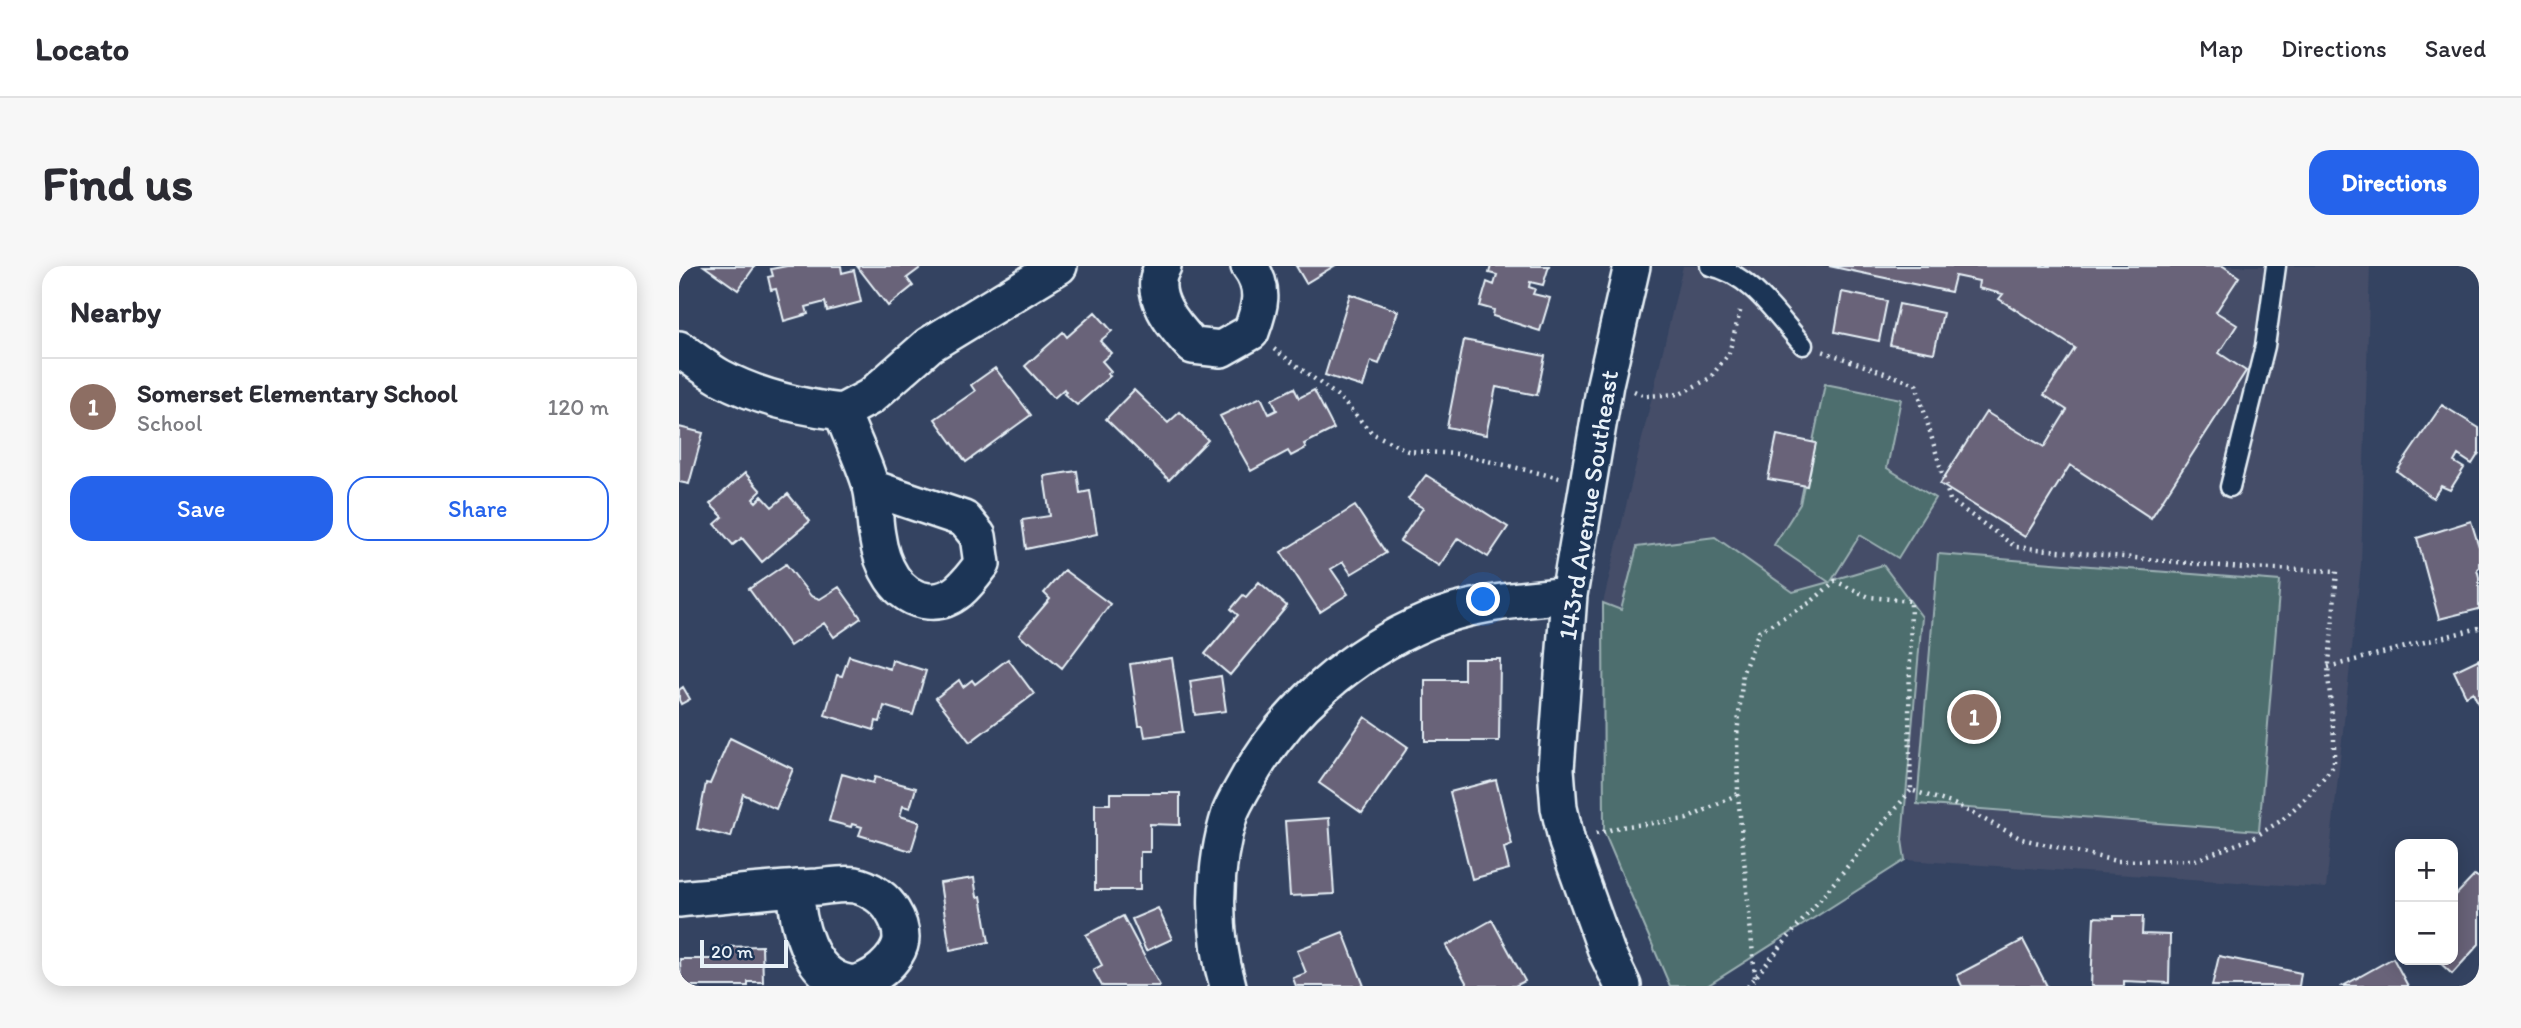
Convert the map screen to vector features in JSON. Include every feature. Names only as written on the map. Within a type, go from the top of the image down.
[{"type":"street","points":[[679,349],[720,377],[754,392],[778,401],[842,412],[870,397],[939,338],[1059,266]]},
{"type":"street","points":[[1163,266],[1157,276],[1159,297],[1173,325],[1193,346],[1221,349],[1251,332],[1261,306],[1257,276],[1249,266]]},
{"type":"street","name":"143rd Avenue Southeast","points":[[1623,986],[1602,941],[1567,842],[1559,808],[1556,769],[1569,594],[1605,384],[1632,266]]},
{"type":"street","points":[[842,412],[872,488]]},
{"type":"street","points":[[1228,986],[1218,936],[1218,872],[1231,812],[1272,740],[1304,704],[1346,667],[1391,639],[1429,621],[1482,603],[1569,594]]},
{"type":"street","points":[[679,899],[796,888]]},
{"type":"lane","points":[[1710,266],[1723,269],[1747,282],[1803,345]]},
{"type":"lane","points":[[2230,487],[2265,346],[2276,266]]},
{"type":"path","points":[[1631,390],[1645,396],[1680,394],[1710,378],[1729,353],[1747,282]]},
{"type":"path","points":[[1268,344],[1339,397],[1372,433],[1408,451],[1458,454],[1561,478]]},
{"type":"path","points":[[1803,345],[1916,384],[1950,500],[2016,547],[2242,568],[2336,570],[2328,667],[2334,765],[2311,793],[2282,820],[2253,838],[2195,860],[2116,861],[2022,839],[1954,804],[1911,790]]},
{"type":"path","points":[[1748,986],[1911,790],[1911,601],[1869,597],[1835,581],[1811,602],[1759,631],[1743,672],[1737,736],[1738,794],[1755,977]]},
{"type":"path","points":[[2328,667],[2479,628]]},
{"type":"path","points":[[1595,835],[1620,827],[1687,819],[1738,794]]},
{"type":"shaded area","points":[[1683,266],[2370,266],[2361,565],[2326,888],[1905,860],[1707,986],[1670,986],[1604,832],[1603,603]]},
{"type":"green space","points":[[1825,384],[1901,399],[1887,468],[1935,498],[1898,558],[1860,535],[1832,580],[1883,565],[1922,617],[1902,840],[1905,860],[1707,986],[1670,986],[1604,832],[1603,603],[1621,610],[1637,547],[1715,537],[1793,592],[1829,582],[1774,545],[1800,504]]},
{"type":"green space","points":[[1938,554],[2280,581],[2259,831],[1917,804]]},
{"type":"building","points":[[704,266],[755,266],[738,290]]},
{"type":"building","points":[[787,266],[841,266],[842,273],[854,270],[861,302],[827,311],[825,302],[806,307],[808,314],[784,321],[776,289],[771,290],[768,277],[773,276],[771,269]]},
{"type":"building","points":[[857,266],[923,266],[907,278],[913,286],[888,306]]},
{"type":"building","points":[[1296,266],[1334,266],[1306,283]]},
{"type":"building","points":[[1491,266],[1549,266],[1543,285],[1530,282],[1529,287],[1535,289],[1533,294],[1550,298],[1540,331],[1493,316],[1494,310],[1480,306],[1487,282],[1494,285],[1497,275],[1489,273]]},
{"type":"building","points":[[1829,266],[2223,266],[2239,277],[2216,312],[2237,325],[2219,353],[2246,371],[2151,518],[2070,465],[2025,537],[1940,484],[1986,412],[2044,447],[2067,410],[2044,395],[2075,348],[1999,299],[2003,294],[1978,288],[1979,281],[1955,276],[1951,292]]},
{"type":"building","points":[[1842,292],[1887,301],[1879,341],[1835,332]]},
{"type":"building","points":[[1350,294],[1398,311],[1379,364],[1371,361],[1363,387],[1325,375]]},
{"type":"building","points":[[1899,304],[1943,313],[1934,353],[1890,345]]},
{"type":"building","points":[[1095,312],[1112,331],[1100,341],[1111,353],[1102,361],[1111,371],[1107,374],[1110,376],[1077,405],[1064,394],[1064,389],[1054,398],[1025,366],[1063,332],[1067,337]]},
{"type":"building","points":[[1464,340],[1545,356],[1537,395],[1496,387],[1486,435],[1447,427]]},
{"type":"building","points":[[995,368],[1031,415],[966,462],[935,419],[975,391],[971,385]]},
{"type":"building","points":[[1294,388],[1299,398],[1314,390],[1334,429],[1304,444],[1306,448],[1291,456],[1288,451],[1251,471],[1220,416],[1261,397],[1269,414],[1277,410],[1272,399]]},
{"type":"building","points":[[1134,390],[1168,423],[1180,412],[1208,440],[1169,480],[1106,419]]},
{"type":"building","points":[[2442,405],[2479,428],[2479,453],[2472,464],[2458,455],[2454,462],[2464,468],[2450,490],[2441,486],[2433,498],[2397,471]]},
{"type":"building","points":[[679,427],[703,433],[689,484],[679,482]]},
{"type":"building","points":[[1777,435],[1816,443],[1807,486],[1768,479]]},
{"type":"building","points":[[1077,471],[1080,493],[1090,491],[1097,534],[1026,549],[1022,520],[1050,516],[1044,476]]},
{"type":"building","points":[[745,473],[761,491],[753,499],[756,502],[762,496],[772,507],[788,494],[810,521],[762,562],[742,538],[733,545],[715,524],[723,517],[710,504]]},
{"type":"building","points":[[1426,475],[1508,527],[1488,557],[1458,538],[1439,566],[1400,541],[1423,508],[1408,499]]},
{"type":"building","points":[[1355,506],[1386,553],[1351,574],[1343,562],[1331,569],[1348,594],[1320,612],[1281,552]]},
{"type":"building","points":[[2471,521],[2479,547],[2479,609],[2439,619],[2417,538]]},
{"type":"building","points":[[786,564],[811,596],[820,599],[839,587],[861,618],[834,637],[824,623],[790,646],[749,589]]},
{"type":"building","points":[[1064,570],[1110,604],[1062,668],[1019,635],[1050,599],[1044,593]]},
{"type":"building","points":[[1259,582],[1287,606],[1230,675],[1205,654],[1238,615],[1231,609]]},
{"type":"building","points":[[849,656],[890,669],[892,660],[926,671],[913,715],[884,706],[880,722],[876,721],[874,730],[825,715],[837,675],[842,676]]},
{"type":"building","points":[[1172,658],[1183,732],[1145,737],[1143,726],[1139,726],[1130,664]]},
{"type":"building","points":[[1008,659],[1034,694],[970,742],[936,698],[959,680],[963,687],[972,680],[975,684]]},
{"type":"building","points":[[1464,659],[1500,659],[1499,741],[1425,741],[1425,680],[1464,680]]},
{"type":"building","points":[[2479,659],[2479,705],[2473,692],[2466,696],[2454,671]]},
{"type":"building","points":[[1221,676],[1226,711],[1195,715],[1190,681]]},
{"type":"building","points":[[683,687],[690,699],[681,704],[679,690]]},
{"type":"building","points":[[1365,717],[1408,747],[1362,813],[1319,783]]},
{"type":"building","points":[[730,738],[793,769],[776,809],[743,794],[731,837],[697,829],[706,783],[710,784]]},
{"type":"building","points":[[842,774],[873,783],[875,777],[916,788],[910,808],[903,806],[900,816],[920,822],[911,851],[859,835],[862,827],[829,821]]},
{"type":"building","points":[[1496,780],[1512,845],[1504,848],[1509,869],[1472,879],[1450,792]]},
{"type":"building","points":[[1110,793],[1180,793],[1180,825],[1150,824],[1150,852],[1140,852],[1140,890],[1095,890],[1095,804],[1110,804]]},
{"type":"building","points":[[1329,818],[1334,894],[1290,896],[1285,821]]},
{"type":"building","points":[[2475,875],[2479,878],[2479,944],[2452,974],[2442,965],[2458,965],[2458,893]]},
{"type":"building","points":[[974,878],[977,897],[981,896],[989,942],[950,950],[940,883]]},
{"type":"building","points":[[1158,908],[1172,939],[1146,951],[1132,919]]},
{"type":"building","points":[[1123,916],[1160,986],[1102,986],[1093,970],[1102,965],[1086,935]]},
{"type":"building","points":[[2143,916],[2142,934],[2170,935],[2169,983],[2124,981],[2124,986],[2091,986],[2094,917]]},
{"type":"building","points":[[1492,920],[1525,981],[1515,986],[1468,986],[1446,946]]},
{"type":"building","points":[[1343,932],[1364,986],[1296,986],[1293,978],[1306,973],[1297,950]]},
{"type":"building","points":[[2023,940],[2047,986],[1962,986],[1957,975]]},
{"type":"building","points":[[762,946],[763,982],[748,982],[748,986],[681,986],[680,959],[723,959],[723,947]]},
{"type":"building","points":[[2219,956],[2301,973],[2299,986],[2212,986]]},
{"type":"building","points":[[2393,958],[2408,986],[2343,986]]},
{"type":"place","name":"Somerset Elementary School","points":[[1974,717]]}]
